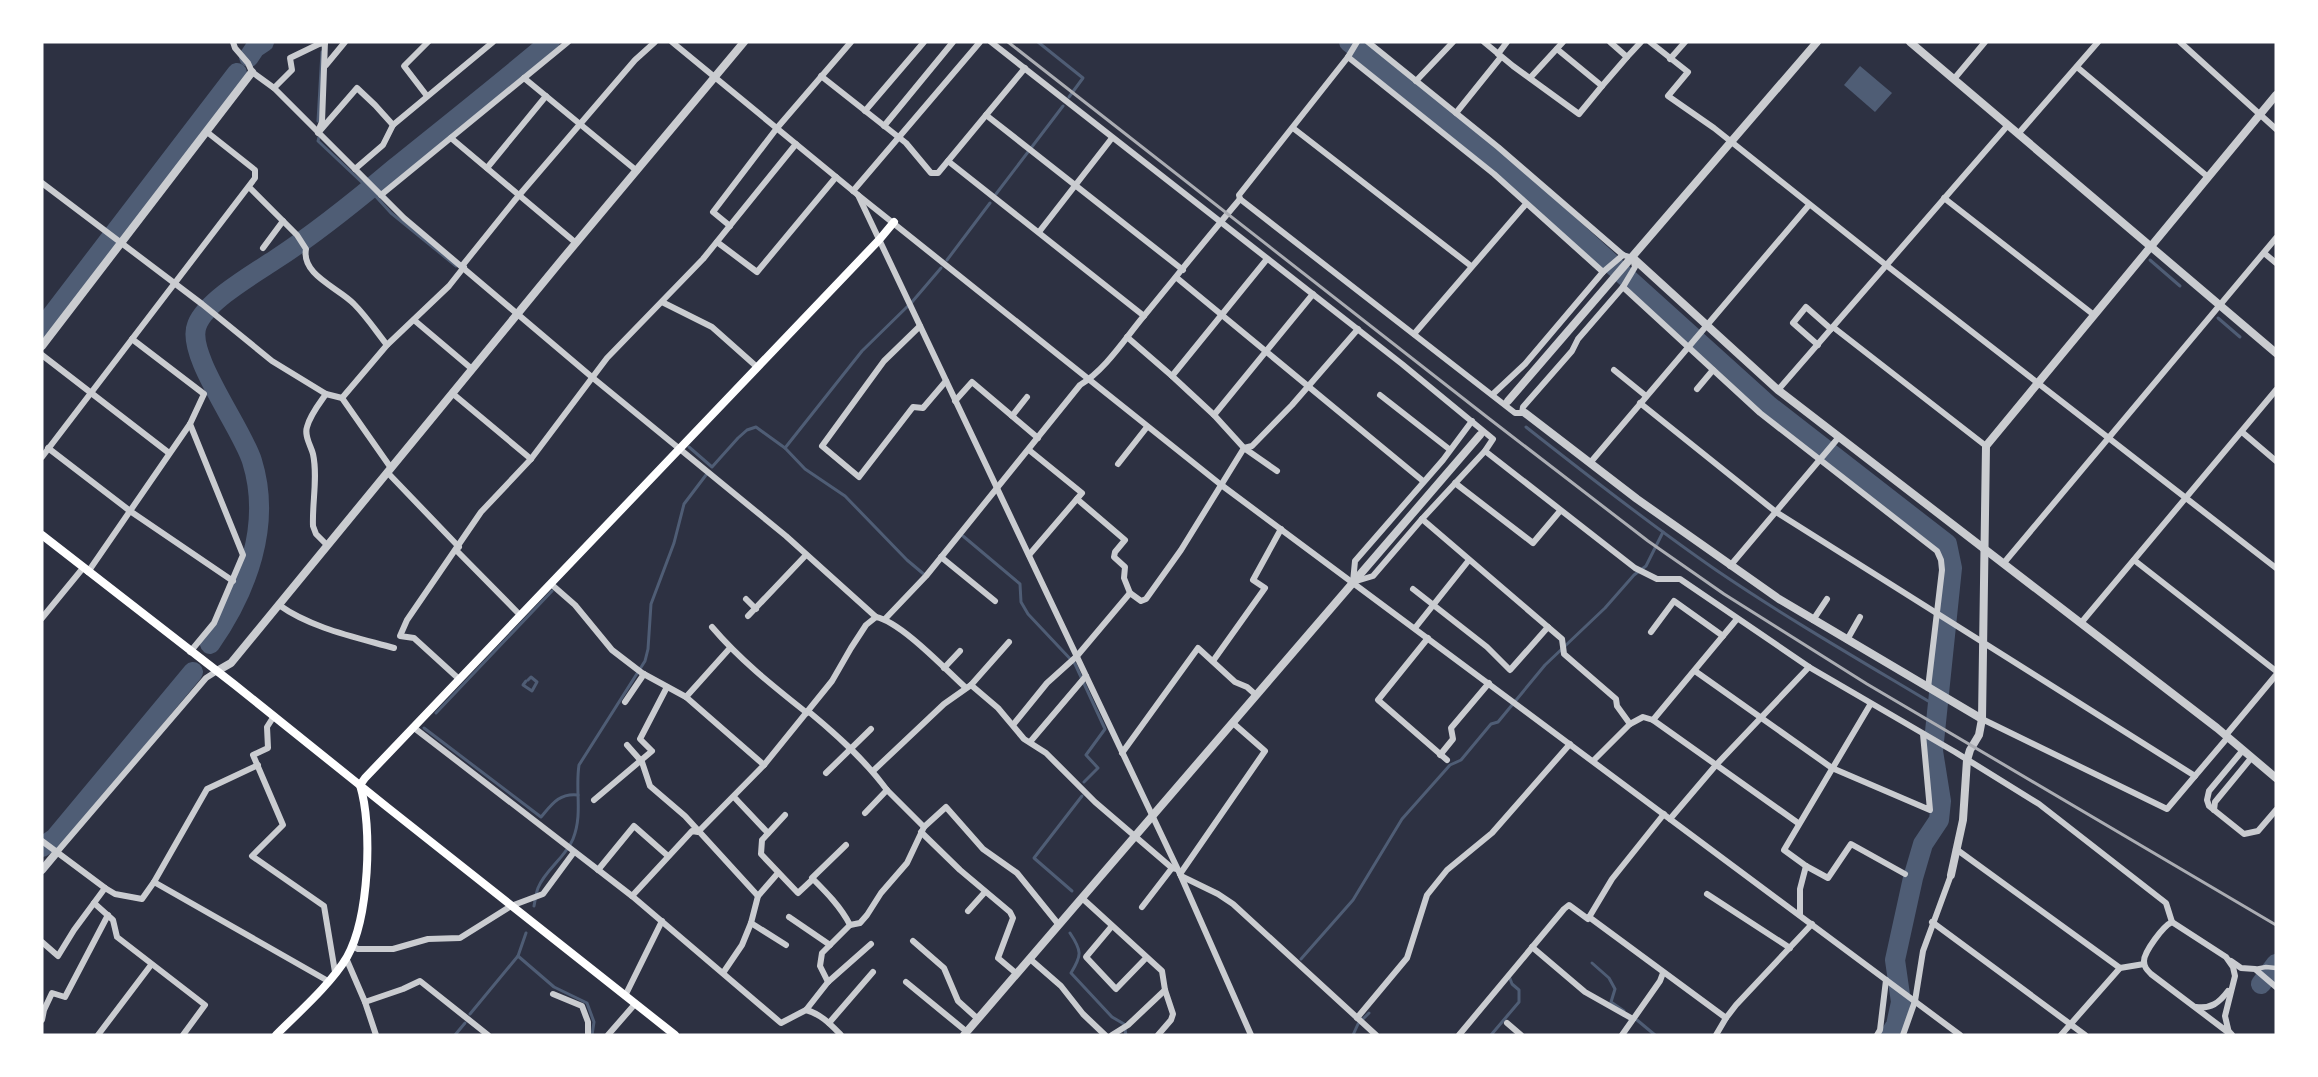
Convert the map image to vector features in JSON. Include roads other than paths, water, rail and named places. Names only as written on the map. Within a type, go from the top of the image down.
[{"type":"main road","points":[[360,785],[894,222]]},
{"type":"main road","points":[[42,536],[217,671],[675,1035]]},
{"type":"main road","points":[[276,1035],[336,972],[346,958],[360,927],[367,866],[365,802],[360,785]]},
{"type":"street","points":[[233,42],[252,72],[274,88],[404,218],[518,312],[593,378],[680,448],[876,617],[885,619],[968,686],[1030,742],[1046,753],[1095,802],[1178,872],[1233,904],[1376,1035]]},
{"type":"street","points":[[274,88],[292,70],[290,58],[326,42],[322,122],[318,133]]},
{"type":"street","points":[[326,65],[345,42]]},
{"type":"street","points":[[427,96],[404,66],[428,42]]},
{"type":"street","points":[[355,169],[383,145],[393,125],[493,42]]},
{"type":"street","points":[[380,194],[568,42]]},
{"type":"street","points":[[342,398],[387,345],[449,286],[514,200],[520,196],[635,60],[655,42]]},
{"type":"street","points":[[672,42],[855,193],[1220,484],[1960,1035]]},
{"type":"street","points":[[42,870],[54,850],[206,678],[231,663],[518,312],[744,42]]},
{"type":"street","points":[[730,226],[713,212],[777,128],[851,42]]},
{"type":"street","points":[[865,111],[924,42]]},
{"type":"street","points":[[884,126],[953,42]]},
{"type":"street","points":[[855,193],[980,42]]},
{"type":"street","points":[[991,42],[1358,329],[1493,439],[1485,451],[1422,519],[1374,576],[1353,582]]},
{"type":"street","points":[[885,619],[941,557],[1080,385],[1088,380],[1184,270],[1357,42]]},
{"type":"street","points":[[1368,42],[1506,153],[1621,257],[1707,325],[1778,390],[2227,736],[2276,778]]},
{"type":"street","points":[[1416,81],[1453,42]]},
{"type":"street","points":[[1484,42],[1579,114],[1641,42]]},
{"type":"street","points":[[1456,113],[1508,42]]},
{"type":"street","points":[[1530,78],[1563,42]]},
{"type":"street","points":[[1610,42],[1627,57]]},
{"type":"street","points":[[1650,42],[1688,72],[1668,96],[1714,128],[2037,384],[2276,568]]},
{"type":"street","points":[[1670,59],[1685,42]]},
{"type":"street","points":[[1508,401],[1616,276],[1631,264],[1817,42]]},
{"type":"street","points":[[1910,42],[2276,353]]},
{"type":"street","points":[[1954,79],[1985,42]]},
{"type":"street","points":[[2018,134],[2098,42]]},
{"type":"street","points":[[2180,42],[2276,129]]},
{"type":"street","points":[[1557,49],[1602,86]]},
{"type":"street","points":[[1349,55],[1494,174],[1605,270]]},
{"type":"street","points":[[2077,67],[2208,177]]},
{"type":"street","points":[[821,76],[899,138],[931,173],[938,172],[948,161],[1024,68]]},
{"type":"street","points":[[42,346],[252,72]]},
{"type":"street","points":[[524,78],[637,171]]},
{"type":"street","points":[[318,133],[357,88],[393,125]]},
{"type":"street","points":[[1903,1035],[1915,1001],[1919,964],[1932,922],[1951,875],[1964,811],[1967,760],[1979,735],[1982,719],[1986,446],[2276,95]]},
{"type":"street","points":[[487,168],[546,96]]},
{"type":"street","points":[[986,115],[1184,270]]},
{"type":"street","points":[[1778,390],[2008,125]]},
{"type":"street","points":[[1293,128],[1471,266]]},
{"type":"street","points":[[42,457],[255,178],[255,170],[207,132]]},
{"type":"street","points":[[451,138],[576,243]]},
{"type":"street","points":[[1039,232],[1112,138]]},
{"type":"street","points":[[459,679],[414,638],[400,636],[407,620],[458,549],[481,512],[531,459],[618,346],[717,242],[796,144]]},
{"type":"street","points":[[948,161],[1144,316]]},
{"type":"street","points":[[717,242],[757,272],[836,177]]},
{"type":"street","points":[[42,183],[175,283],[272,361],[327,394],[342,398],[389,470],[520,615]]},
{"type":"street","points":[[249,187],[299,238],[306,249],[312,271],[352,302],[387,345]]},
{"type":"street","points":[[855,193],[1153,816],[1251,1035]]},
{"type":"street","points":[[1944,198],[2094,315]]},
{"type":"street","points":[[1240,199],[1495,395],[1730,566],[1813,620],[1946,699],[2032,745],[2167,809],[2276,673],[2134,560]]},
{"type":"street","points":[[1414,334],[1526,204]]},
{"type":"street","points":[[1590,463],[1809,205]]},
{"type":"street","points":[[263,248],[283,221]]},
{"type":"street","points":[[2003,564],[2276,238]]},
{"type":"street","points":[[2264,253],[2276,263]]},
{"type":"street","points":[[1495,395],[1525,364],[1605,270],[1621,257]]},
{"type":"street","points":[[1172,375],[1267,259]]},
{"type":"street","points":[[1521,413],[1523,407],[1572,351],[1578,339],[1624,285],[1631,264]]},
{"type":"street","points":[[1177,278],[1309,385],[1423,482]]},
{"type":"street","points":[[1624,285],[1760,413],[1822,457],[1938,551],[1942,570],[1940,615],[1931,690]]},
{"type":"street","points":[[1214,415],[1313,294]]},
{"type":"street","points":[[662,302],[712,327],[757,367]]},
{"type":"street","points":[[1818,345],[1792,323],[1806,307],[1986,446]]},
{"type":"street","points":[[414,320],[472,369]]},
{"type":"street","points":[[920,326],[884,361],[822,446],[859,477],[913,407],[923,408],[946,381]]},
{"type":"street","points":[[1077,498],[1125,540],[1114,552],[1114,557],[1125,567],[1124,578],[1130,593],[1141,601],[1146,599],[1181,550],[1244,448],[1252,446],[1358,329]]},
{"type":"street","points":[[1126,337],[1172,375],[1214,415],[1244,448],[1277,471]]},
{"type":"street","points":[[42,618],[85,570],[129,511],[190,424],[204,394],[132,339]]},
{"type":"street","points":[[42,355],[170,453]]},
{"type":"street","points":[[1614,370],[1646,396]]},
{"type":"street","points":[[1697,389],[1713,370]]},
{"type":"street","points":[[956,401],[972,382],[1038,438]]},
{"type":"street","points":[[2081,623],[2276,390]]},
{"type":"street","points":[[452,393],[531,459]]},
{"type":"street","points":[[327,394],[313,412],[306,433],[315,468],[313,526],[316,534],[327,545]]},
{"type":"street","points":[[1380,395],[1449,449]]},
{"type":"street","points":[[1012,416],[1027,397]]},
{"type":"street","points":[[1640,404],[1776,512],[2195,776]]},
{"type":"street","points":[[1353,582],[1355,561],[1473,422]]},
{"type":"street","points":[[190,424],[243,555],[214,623],[190,652]]},
{"type":"street","points":[[1118,464],[1147,427]]},
{"type":"street","points":[[2241,432],[2276,461]]},
{"type":"street","points":[[906,982],[966,1034],[1480,435]]},
{"type":"street","points":[[1730,566],[1839,437]]},
{"type":"street","points":[[48,448],[129,511],[232,581]]},
{"type":"street","points":[[1029,450],[1082,494],[1029,555]]},
{"type":"street","points":[[1485,451],[1635,568],[1657,579],[1680,579],[1809,667],[2039,804],[2166,903],[2172,922],[2241,968],[2257,971],[2276,987]]},
{"type":"street","points":[[1455,483],[1533,543],[1560,511]]},
{"type":"street","points":[[1422,519],[1562,639],[1564,654],[1616,699],[1617,706],[1630,724]]},
{"type":"street","points":[[1213,661],[1265,588],[1253,580],[1281,529]]},
{"type":"street","points":[[748,616],[806,555]]},
{"type":"street","points":[[941,557],[995,601]]},
{"type":"street","points":[[1415,628],[1469,560]]},
{"type":"street","points":[[551,584],[575,605],[612,650],[641,672],[686,697],[764,765]]},
{"type":"street","points":[[1413,589],[1488,647],[1510,670],[1548,627]]},
{"type":"street","points":[[1013,725],[1047,683],[1077,656],[1130,593]]},
{"type":"street","points":[[746,599],[756,609]]},
{"type":"street","points":[[1813,620],[1827,599]]},
{"type":"street","points":[[1651,632],[1674,601],[1723,636]]},
{"type":"street","points":[[279,604],[289,613],[342,634],[394,648]]},
{"type":"street","points":[[698,832],[764,765],[808,712],[832,681],[866,625],[876,617]]},
{"type":"street","points":[[1847,640],[1860,617]]},
{"type":"street","points":[[1653,720],[1737,619]]},
{"type":"street","points":[[712,627],[730,648],[759,675],[808,712],[850,749],[873,771],[922,830],[985,892],[1010,912],[1014,918],[998,958],[1017,974]]},
{"type":"street","points":[[1428,638],[1378,700],[1447,760]]},
{"type":"street","points":[[873,771],[944,704],[968,686],[1009,642]]},
{"type":"street","points":[[686,697],[730,648]]},
{"type":"street","points":[[1122,753],[1198,648],[1235,682],[1247,687],[1256,695]]},
{"type":"street","points":[[944,668],[960,651]]},
{"type":"street","points":[[1589,917],[1612,879],[1667,816],[1809,667]]},
{"type":"street","points":[[1695,671],[1832,768],[1930,810],[1926,735]]},
{"type":"street","points":[[625,702],[641,672]]},
{"type":"street","points":[[1030,742],[1086,676]]},
{"type":"street","points":[[1440,755],[1453,739],[1451,728],[1489,683]]},
{"type":"street","points":[[594,800],[652,751],[640,739],[667,687]]},
{"type":"street","points":[[1870,705],[1784,850],[1828,878],[1851,844],[1905,874]]},
{"type":"street","points":[[274,716],[267,728],[268,748],[253,755],[283,825],[252,856],[324,906],[336,972]]},
{"type":"street","points":[[1593,761],[1630,724],[1643,717],[1653,720],[1798,824]]},
{"type":"street","points":[[1142,907],[1178,872],[1265,751],[1233,723]]},
{"type":"street","points":[[413,727],[632,896],[781,1023],[806,1010],[828,982],[871,944]]},
{"type":"street","points":[[826,773],[871,729]]},
{"type":"street","points":[[1357,1018],[1407,958],[1427,895],[1447,870],[1492,833],[1570,744]]},
{"type":"street","points":[[627,745],[640,759],[650,786],[685,816],[758,896]]},
{"type":"street","points":[[2243,750],[2209,791],[2207,800],[2214,810],[2244,834],[2258,831],[2276,810]]},
{"type":"street","points":[[2214,810],[2215,802],[2252,757]]},
{"type":"street","points":[[42,841],[115,894],[142,898],[154,882],[207,789],[258,765]]},
{"type":"street","points":[[866,813],[887,790]]},
{"type":"street","points":[[734,797],[768,833]]},
{"type":"street","points":[[828,982],[820,966],[820,960],[830,945],[850,925],[860,923],[867,915],[881,893],[907,862],[922,830],[946,807],[983,849],[1017,873],[1059,925]]},
{"type":"street","points":[[785,815],[762,840],[761,854],[798,894],[846,845]]},
{"type":"street","points":[[598,870],[634,826],[668,856]]},
{"type":"street","points":[[632,896],[692,831],[698,832]]},
{"type":"street","points":[[352,946],[358,950],[393,949],[428,939],[460,938],[511,906],[543,894],[570,849]]},
{"type":"street","points":[[1956,849],[2120,969]]},
{"type":"street","points":[[1800,915],[1800,889],[1806,866]]},
{"type":"street","points":[[723,973],[742,945],[758,896],[778,873]]},
{"type":"street","points":[[813,879],[833,899],[838,910],[850,925]]},
{"type":"street","points":[[154,882],[328,981]]},
{"type":"street","points":[[42,942],[58,956],[105,888]]},
{"type":"street","points":[[968,911],[985,892]]},
{"type":"street","points":[[1707,894],[1790,948]]},
{"type":"street","points":[[1082,898],[1162,971],[1165,990],[1173,1014],[1171,1020],[1158,1035]]},
{"type":"street","points":[[94,903],[113,920],[117,937],[205,1005],[183,1035]]},
{"type":"street","points":[[1459,1035],[1569,905],[1588,919],[1589,917],[1726,1018]]},
{"type":"street","points":[[42,1020],[52,993],[65,997],[108,915]]},
{"type":"street","points":[[789,917],[830,945]]},
{"type":"street","points":[[625,996],[662,921]]},
{"type":"street","points":[[1932,922],[2085,1035]]},
{"type":"street","points":[[2144,964],[2148,950],[2165,926],[2172,922]]},
{"type":"street","points":[[751,923],[786,945]]},
{"type":"street","points":[[1716,1035],[1736,1005],[1812,924]]},
{"type":"street","points":[[1112,926],[1086,957],[1116,989],[1146,958]]},
{"type":"street","points":[[913,941],[944,968],[958,1001],[978,1019]]},
{"type":"street","points":[[1532,947],[1585,992],[1633,1019]]},
{"type":"street","points":[[2226,957],[2235,971],[2225,1016],[2230,1034]]},
{"type":"street","points":[[346,958],[376,1035]]},
{"type":"street","points":[[1030,959],[1061,986],[1083,1014],[1105,1035]]},
{"type":"street","points":[[2061,1035],[2120,969],[2144,964]]},
{"type":"street","points":[[2144,964],[2151,974],[2230,1034]]},
{"type":"street","points":[[98,1035],[152,965]]},
{"type":"street","points":[[2257,971],[2266,967],[2276,968]]},
{"type":"street","points":[[829,1023],[873,972]]},
{"type":"street","points":[[1622,1035],[1660,981],[1663,973]]},
{"type":"street","points":[[1877,1035],[1880,1030],[1886,980]]},
{"type":"street","points":[[365,1002],[395,993],[420,981],[488,1035]]},
{"type":"street","points":[[2193,1006],[2204,1008],[2215,1005],[2232,986]]},
{"type":"street","points":[[1112,1035],[1128,1025],[1165,990]]},
{"type":"street","points":[[553,994],[582,1006],[588,1022],[588,1035]]},
{"type":"street","points":[[608,1035],[635,1004]]},
{"type":"street","points":[[806,1010],[814,1012],[842,1035]]},
{"type":"street","points":[[1507,1023],[1521,1035]]},
{"type":"water","points":[[1860,66],[1892,93],[1875,112],[1844,85]]},
{"type":"waterway","points":[[249,57],[255,48],[264,42]]},
{"type":"waterway","points":[[210,644],[223,624],[245,580],[257,533],[259,509],[252,461],[199,354],[196,338],[197,325],[202,316],[232,288],[292,249],[337,215],[550,42]]},
{"type":"waterway","points":[[1038,42],[1083,78],[1069,97]]},
{"type":"waterway","points":[[1349,42],[1501,164],[1768,405],[1947,544],[1952,568],[1933,751],[1941,801],[1939,820],[1923,844],[1913,878],[1895,960],[1901,1002],[1896,1025],[1890,1035]]},
{"type":"waterway","points":[[318,121],[322,52]]},
{"type":"waterway","points":[[42,328],[237,73]]},
{"type":"waterway","points":[[996,194],[1063,106]]},
{"type":"waterway","points":[[319,137],[318,141],[391,213],[456,266]]},
{"type":"waterway","points":[[947,260],[990,203]]},
{"type":"waterway","points":[[2150,260],[2180,286]]},
{"type":"waterway","points":[[785,448],[862,351],[912,302],[941,268]]},
{"type":"waterway","points":[[2218,318],[2240,337]]},
{"type":"waterway","points":[[689,447],[712,467],[738,438],[747,430],[756,427],[785,448],[805,469],[845,496],[907,560],[926,576]]},
{"type":"waterway","points":[[1526,427],[1716,570],[1798,623],[1938,707]]},
{"type":"waterway","points":[[534,906],[541,882],[565,852],[576,830],[579,765],[645,661],[651,604],[674,543],[684,504],[706,475]]},
{"type":"waterway","points":[[1301,959],[1353,900],[1402,819],[1450,765],[1461,760],[1491,724],[1498,722],[1545,665],[1605,608],[1634,575],[1646,566],[1663,532]]},
{"type":"waterway","points":[[963,536],[1020,584],[1021,602],[1028,614],[1075,664],[1105,729],[1086,755],[1098,768],[1084,782]]},
{"type":"waterway","points":[[436,713],[552,591]]},
{"type":"waterway","points":[[42,847],[55,838],[193,672]]},
{"type":"waterway","points":[[526,681],[523,685],[532,691],[537,682],[531,677],[528,680]]},
{"type":"waterway","points":[[424,728],[541,817],[561,798],[578,795]]},
{"type":"waterway","points":[[1072,891],[1034,858],[1082,796]]},
{"type":"waterway","points":[[526,933],[518,956],[554,987],[587,1003],[594,1022],[592,1035]]},
{"type":"waterway","points":[[1070,933],[1077,944],[1079,953],[1071,973],[1112,1017],[1124,1024],[1126,1035]]},
{"type":"waterway","points":[[470,1014],[518,956]]},
{"type":"waterway","points":[[1592,963],[1609,978],[1615,989],[1611,1002],[1624,1011]]},
{"type":"waterway","points":[[2261,984],[2276,964]]},
{"type":"waterway","points":[[1491,1035],[1519,1002],[1519,990],[1512,984],[1509,976]]},
{"type":"waterway","points":[[1353,1035],[1358,1024],[1369,1013]]},
{"type":"waterway","points":[[1637,1020],[1655,1035]]},
{"type":"waterway","points":[[455,1035],[465,1023]]},
{"type":"railway","points":[[1008,42],[1487,417],[1648,541],[1724,594],[1867,684],[2276,925]]}]
